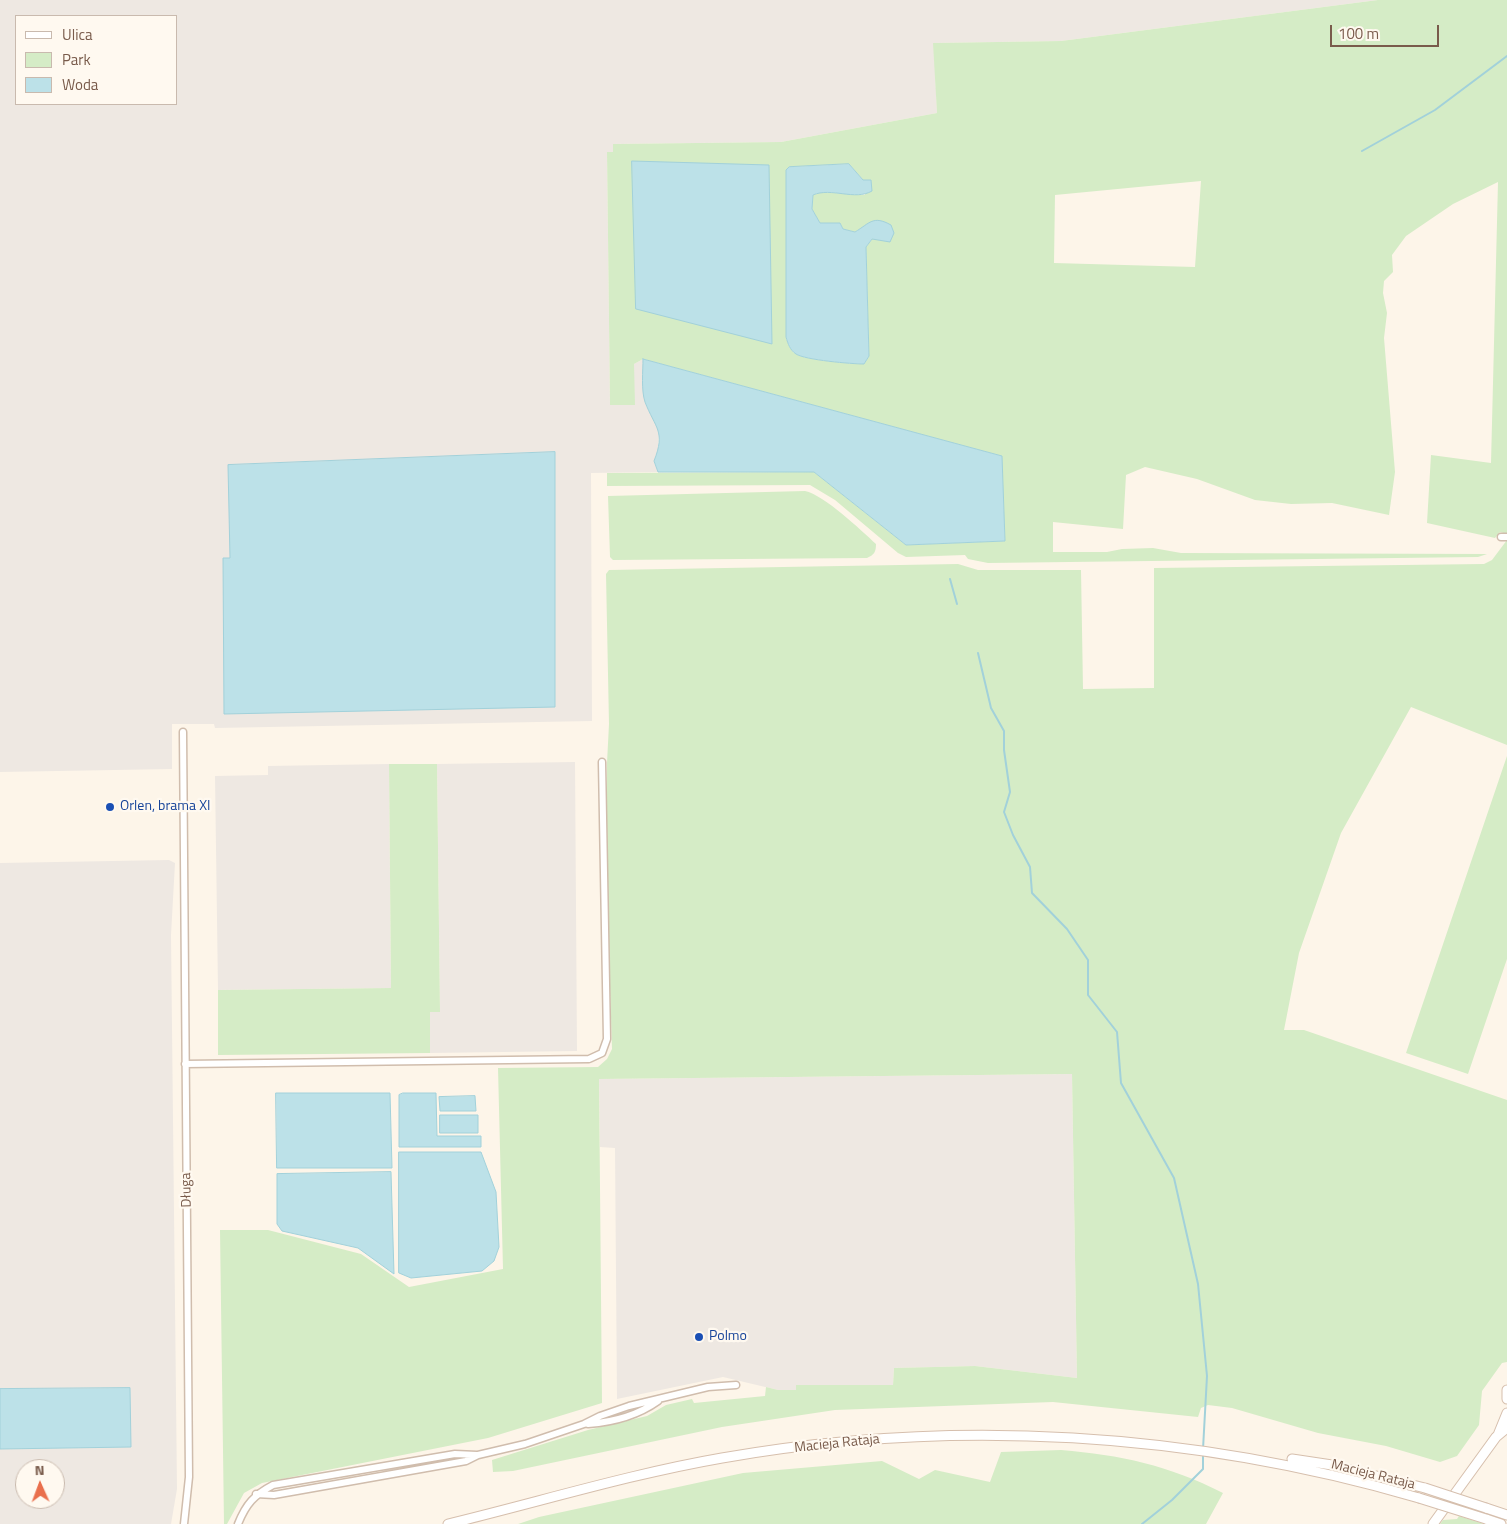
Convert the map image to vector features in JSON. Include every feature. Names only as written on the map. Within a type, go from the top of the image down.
[{"type":"main road","points":[[1507,1390],[1507,1399]]},
{"type":"main road","points":[[1433,1524],[1496,1437],[1507,1413]]},
{"type":"main road","points":[[1496,1437],[1507,1428]]},
{"type":"main road","name":"Macieja Rataja","points":[[448,1524],[670,1468],[731,1457],[831,1443],[903,1438],[1003,1435],[1138,1442],[1332,1465],[1425,1488],[1507,1515]]},
{"type":"main road","name":"Macieja Rataja","points":[[1235,1455],[1333,1474],[1419,1498],[1501,1524]]},
{"type":"street","name":"Długa","points":[[183,732],[189,1477],[184,1524]]},
{"type":"street","points":[[185,1064],[589,1060],[602,1053],[607,1039],[602,762]]},
{"type":"street","points":[[256,1494],[284,1494],[466,1461],[478,1455],[526,1444],[584,1424],[609,1422],[644,1412],[659,1400],[708,1387],[736,1385]]},
{"type":"street","points":[[238,1524],[248,1503],[256,1494],[273,1485],[455,1454],[478,1455]]},
{"type":"shaded area","points":[[0,0],[1378,0],[1061,41],[934,43],[937,113],[781,142],[613,144],[613,152],[607,152],[610,405],[634,364],[643,359],[645,401],[659,430],[658,450],[654,461],[658,472],[591,473],[592,721],[215,728],[214,724],[172,724],[172,769],[0,772]]},
{"type":"shaded area","points":[[575,762],[577,1051],[430,1053],[430,1011],[440,1011],[437,764]]},
{"type":"shaded area","points":[[389,764],[391,988],[218,990],[215,776],[268,775],[268,766]]},
{"type":"shaded area","points":[[169,860],[175,863],[171,935],[177,1489],[171,1524],[0,1524],[0,863]]},
{"type":"shaded area","points":[[1072,1074],[1077,1378],[975,1366],[894,1368],[893,1385],[797,1385],[796,1390],[778,1390],[723,1377],[617,1399],[615,1148],[600,1147],[599,1079]]},
{"type":"green space","points":[[1378,0],[1507,0],[1507,534],[1500,532],[1495,538],[1427,523],[1431,455],[1491,463],[1498,182],[1453,204],[1406,236],[1392,255],[1393,272],[1384,281],[1383,293],[1387,313],[1384,338],[1395,472],[1389,515],[1332,503],[1291,504],[1255,500],[1197,479],[1145,467],[1126,475],[1123,529],[1053,522],[1053,552],[1107,552],[1122,549],[1153,548],[1181,553],[1487,554],[1478,557],[988,563],[968,559],[965,555],[906,557],[898,553],[835,500],[810,485],[607,486],[607,473],[814,472],[906,545],[1005,541],[1001,456],[643,359],[634,364],[635,405],[610,405],[607,152],[613,152],[613,144],[781,142],[937,113],[933,43],[1061,41]],"holes":[[[849,164],[863,180],[865,195],[821,192],[813,195],[812,209],[820,223],[840,223],[843,229],[855,232],[864,227],[872,239],[866,247],[869,356],[864,364],[801,356],[792,351],[786,337],[789,167]],[[1201,181],[1195,267],[1054,263],[1055,195]]]},
{"type":"green space","points":[[805,491],[832,506],[876,544],[873,554],[867,558],[613,560],[610,557],[608,496]]},
{"type":"green space","points":[[1507,540],[1507,745],[1411,707],[1341,833],[1299,953],[1284,1030],[1304,1030],[1507,1100],[1507,1362],[1502,1363],[1482,1391],[1479,1425],[1457,1456],[1440,1462],[1386,1446],[1318,1433],[1232,1408],[1208,1405],[1201,1408],[1198,1417],[1053,1402],[835,1410],[722,1427],[513,1471],[493,1472],[492,1460],[588,1430],[647,1416],[666,1405],[692,1399],[694,1403],[765,1396],[766,1387],[778,1390],[796,1390],[796,1385],[893,1385],[894,1368],[975,1366],[1077,1378],[1072,1074],[599,1079],[602,1403],[488,1438],[262,1483],[244,1493],[227,1524],[224,1524],[220,1230],[268,1230],[361,1254],[409,1287],[503,1269],[498,1068],[598,1067],[607,1059],[612,1049],[607,895],[607,763],[609,724],[606,574],[609,570],[958,564],[978,570],[1081,570],[1083,689],[1154,688],[1154,568],[1484,564],[1492,560]]},
{"type":"green space","points":[[1507,756],[1507,959],[1468,1074],[1406,1053]]},
{"type":"green space","points":[[389,764],[437,764],[440,1012],[430,1012],[430,1053],[218,1055],[218,990],[391,988]]},
{"type":"green space","points":[[1061,1450],[1124,1458],[1163,1468],[1203,1483],[1223,1493],[1206,1524],[518,1524],[539,1517],[743,1473],[882,1461],[919,1479],[935,1470],[990,1482],[1001,1452]]},
{"type":"green space","points":[[1459,1516],[1484,1524],[1440,1524],[1443,1520],[1457,1519]]},
{"type":"water","points":[[632,161],[769,165],[772,344],[636,309]]},
{"type":"water","points":[[849,164],[863,180],[871,180],[872,191],[858,195],[827,192],[813,195],[812,209],[820,223],[840,223],[843,229],[855,232],[876,220],[891,225],[894,233],[890,242],[872,239],[866,247],[869,356],[864,364],[801,356],[792,351],[786,337],[786,170],[789,167]]},
{"type":"water","points":[[643,359],[1002,456],[1005,541],[906,545],[814,472],[658,472],[654,461],[659,436],[645,402]]},
{"type":"water","points":[[555,452],[555,707],[224,714],[223,558],[230,558],[228,465]]},
{"type":"water","points":[[276,1093],[390,1093],[392,1168],[277,1168]]},
{"type":"water","points":[[403,1093],[436,1093],[437,1136],[481,1136],[481,1147],[399,1147],[399,1095]]},
{"type":"water","points":[[475,1096],[476,1111],[440,1111],[439,1097]]},
{"type":"water","points":[[440,1115],[478,1115],[478,1133],[440,1133]]},
{"type":"water","points":[[399,1152],[481,1152],[496,1192],[499,1247],[494,1261],[482,1271],[411,1278],[399,1273]]},
{"type":"water","points":[[391,1172],[394,1274],[358,1248],[282,1231],[277,1224],[277,1174]]},
{"type":"water","points":[[130,1388],[131,1447],[0,1449],[0,1389]]},
{"type":"waterway","points":[[1362,151],[1435,110],[1507,56]]},
{"type":"waterway","points":[[950,579],[957,604]]},
{"type":"waterway","points":[[978,653],[991,708],[1004,731],[1004,750],[1010,792],[1004,812],[1013,835],[1030,867],[1032,893],[1067,929],[1088,960],[1088,995],[1117,1032],[1121,1083],[1174,1178],[1198,1284],[1207,1376],[1203,1449]]},
{"type":"waterway","points":[[1142,1524],[1172,1500],[1203,1469],[1203,1456]]},
{"type":"place","name":"Orlen, brama XI","points":[[110,807]]},
{"type":"place","name":"Polmo","points":[[699,1337]]}]
